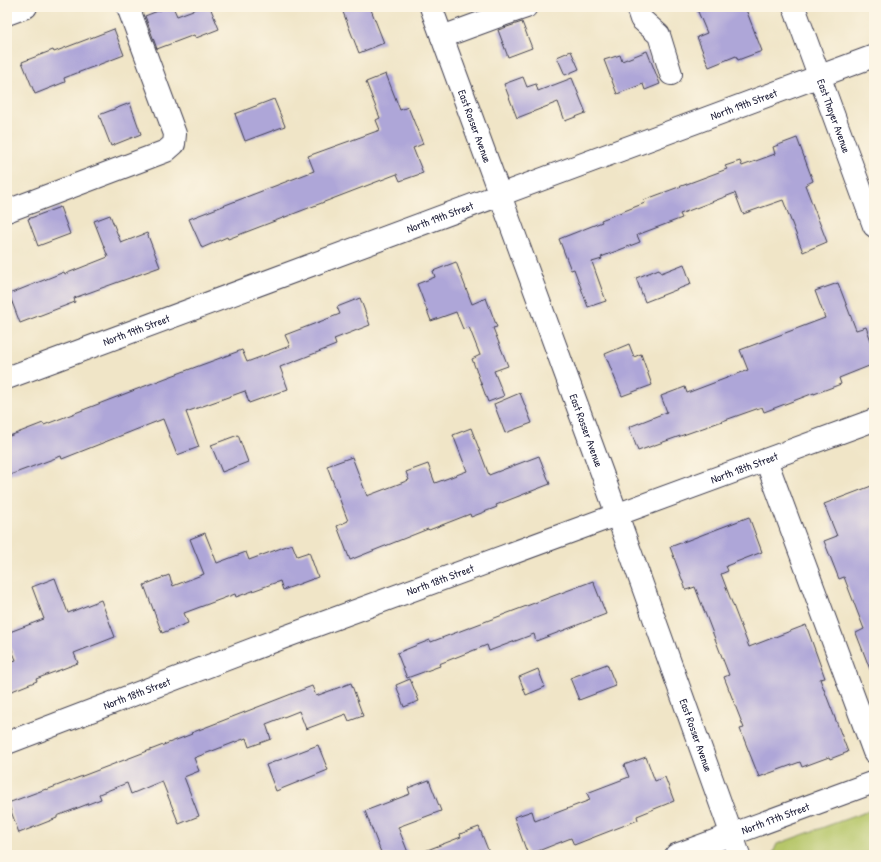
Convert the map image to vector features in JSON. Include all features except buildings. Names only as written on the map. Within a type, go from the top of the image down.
[{"type":"street","points":[[7,14],[26,7]]},
{"type":"street","points":[[7,211],[166,151],[174,144],[175,134],[128,7]]},
{"type":"street","name":"East Rosser Avenue","points":[[431,7],[740,855]]},
{"type":"street","points":[[442,37],[501,11],[526,7]]},
{"type":"street","points":[[637,7],[641,19],[659,35],[671,74]]},
{"type":"street","name":"East Thayer Avenue","points":[[794,7],[874,226]]},
{"type":"street","name":"North 19th Street","points":[[7,378],[874,56]]},
{"type":"street","name":"North 18th Street","points":[[7,743],[289,635],[874,420]]},
{"type":"street","points":[[766,460],[874,752]]},
{"type":"street","name":"North 17th Street","points":[[676,855],[874,782]]},
{"type":"green space","points":[[874,809],[874,855],[772,855],[777,844]]}]
